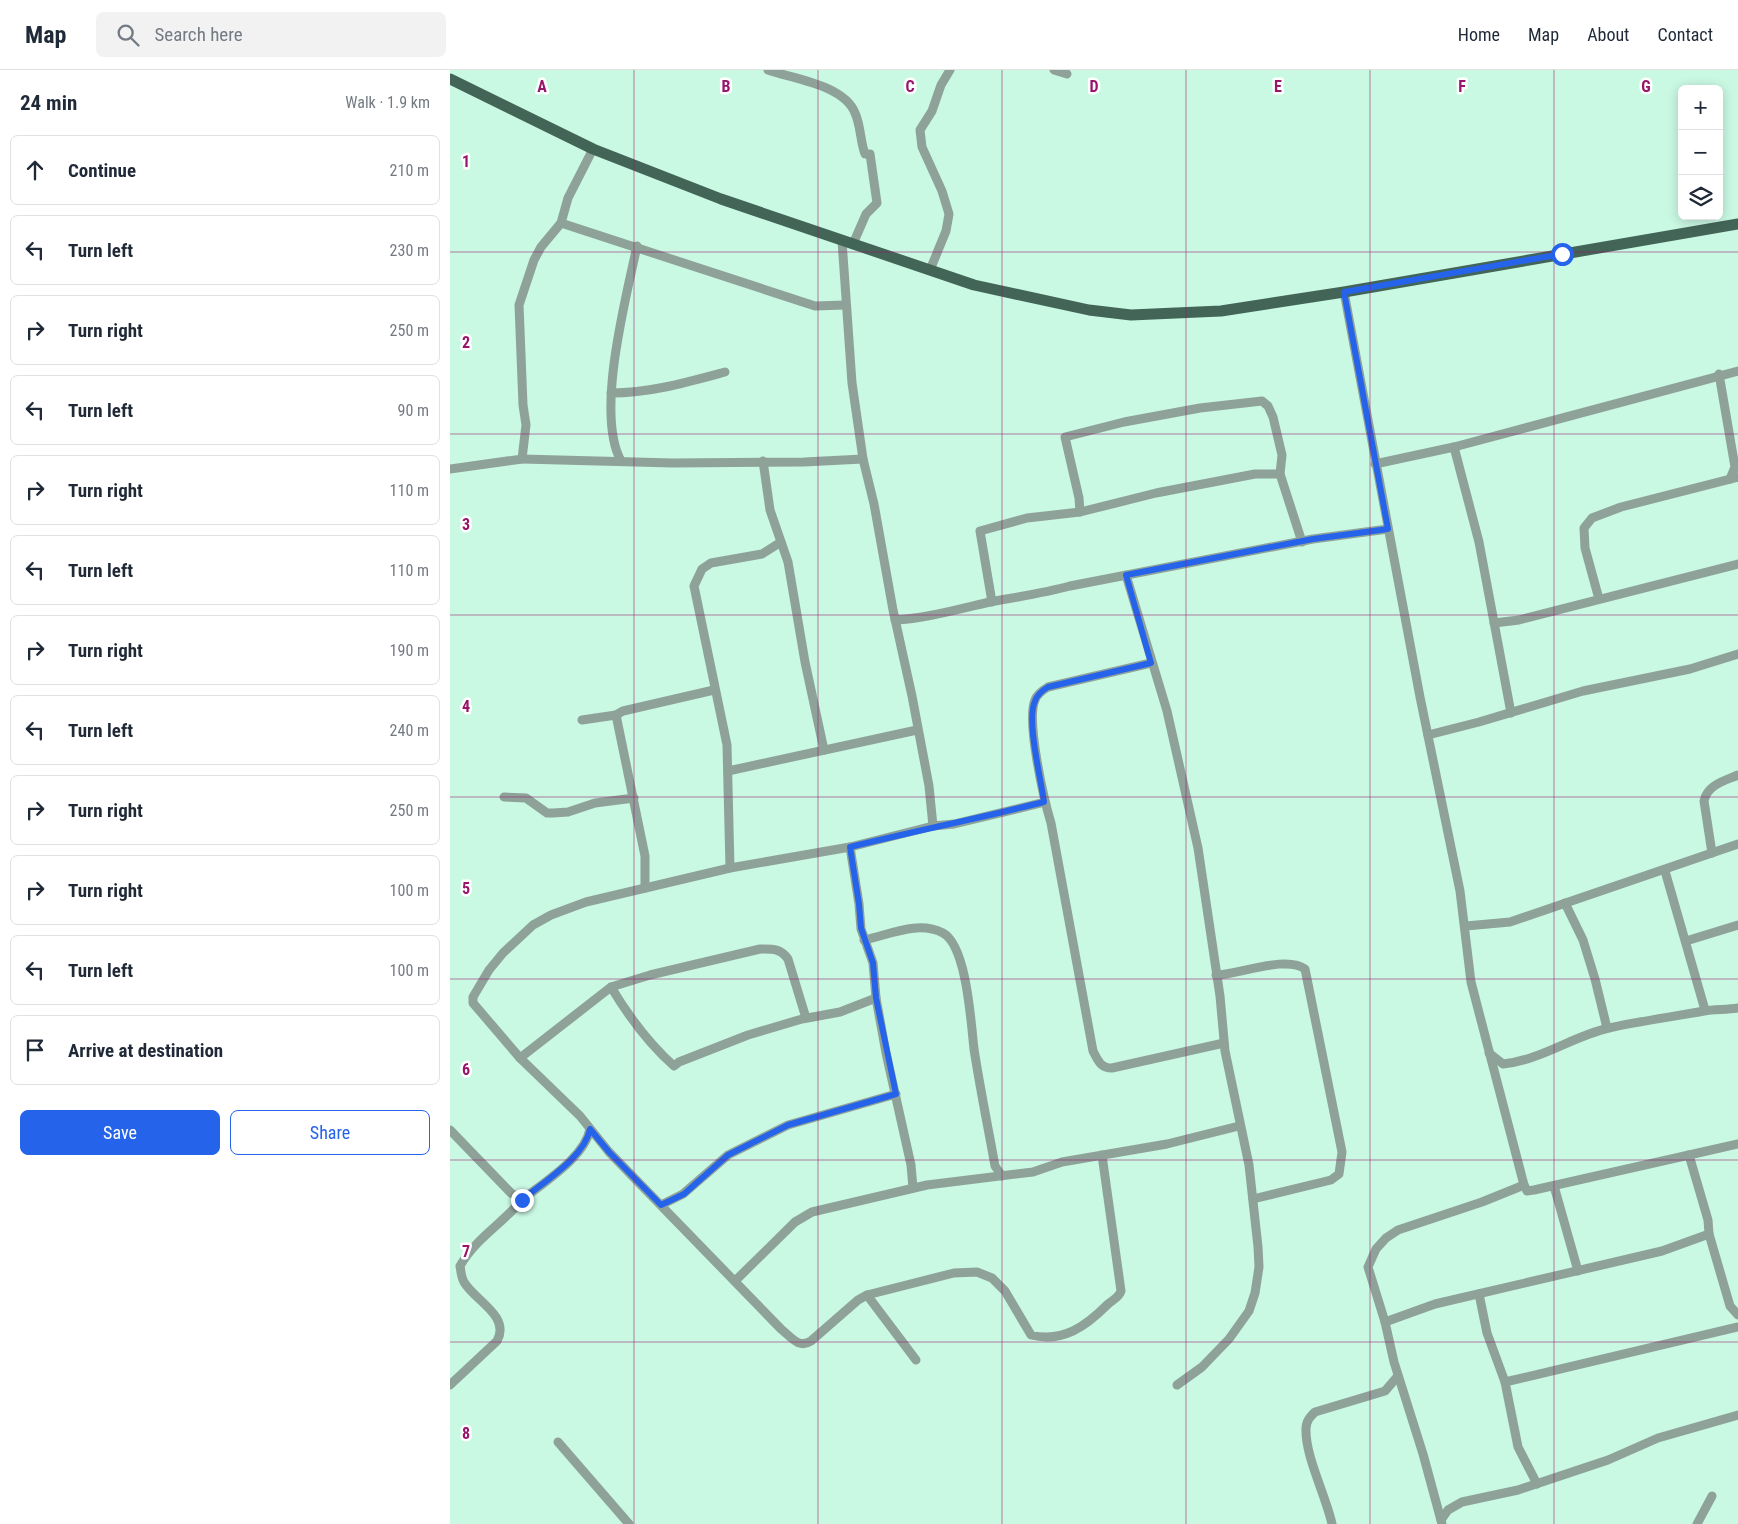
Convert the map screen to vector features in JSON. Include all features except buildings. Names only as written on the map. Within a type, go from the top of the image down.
[{"type":"main road","points":[[450,80],[594,149],[720,199],[848,243],[1011,295],[1089,310],[1131,315],[1221,311],[1344,292],[1738,224]]},
{"type":"street","points":[[768,70],[825,87],[850,102],[856,113],[865,154],[870,154],[877,204],[866,214],[848,243],[846,305],[852,383],[863,459],[874,504],[895,620],[929,786],[933,826]]},
{"type":"street","points":[[930,270],[946,231],[949,214],[942,191],[922,147],[920,130],[932,111],[941,84],[950,70]]},
{"type":"street","points":[[1054,70],[1067,74]]},
{"type":"street","points":[[522,459],[526,425],[523,405],[519,305],[534,260],[561,223],[571,192],[594,149]]},
{"type":"street","points":[[561,223],[637,246],[815,306],[846,305]]},
{"type":"street","points":[[621,461],[616,451],[612,393],[616,344],[637,246]]},
{"type":"street","points":[[1344,292],[1375,464],[1466,926],[1470,982],[1524,1185],[1527,1191],[1554,1186],[1738,1144]]},
{"type":"street","points":[[1375,464],[1454,447],[1719,374],[1738,371]]},
{"type":"street","points":[[612,393],[634,393],[656,389],[725,372]]},
{"type":"street","points":[[1599,599],[1584,548],[1584,528],[1592,518],[1621,507],[1734,478],[1737,468],[1719,374]]},
{"type":"street","points":[[1080,512],[1079,498],[1065,437],[1168,414],[1234,402],[1262,401],[1270,409],[1277,431],[1282,455],[1280,474],[1302,542]]},
{"type":"street","points":[[1454,447],[1479,542],[1511,712]]},
{"type":"street","points":[[450,469],[522,459],[804,462],[863,459]]},
{"type":"street","points":[[763,461],[770,510],[788,562],[805,662],[824,750]]},
{"type":"street","points":[[992,602],[982,556],[980,531],[1027,518],[1080,512],[1156,493],[1255,474],[1280,474]]},
{"type":"street","points":[[895,620],[928,618],[992,602],[1032,596],[1126,575],[1302,542],[1388,529]]},
{"type":"street","points":[[730,868],[727,745],[714,690],[694,586],[702,569],[711,564],[762,554],[781,542]]},
{"type":"street","points":[[1494,623],[1520,620],[1738,564]]},
{"type":"street","points":[[1126,575],[1167,711],[1201,865],[1224,1043],[1249,1165],[1259,1266],[1255,1293],[1249,1311],[1222,1346],[1202,1367],[1178,1386]]},
{"type":"street","points":[[1428,735],[1583,691],[1690,669],[1738,654]]},
{"type":"street","points":[[1151,663],[1048,687],[1041,692],[1035,700],[1032,715],[1044,802],[1051,823],[1093,1051],[1099,1063],[1105,1068],[1112,1068],[1224,1043]]},
{"type":"street","points":[[582,720],[616,715],[623,711],[714,690]]},
{"type":"street","points":[[616,715],[645,856],[645,888]]},
{"type":"street","points":[[728,771],[917,730]]},
{"type":"street","points":[[1712,853],[1704,801],[1706,793],[1711,787],[1738,775]]},
{"type":"street","points":[[504,797],[526,798],[547,813],[568,812],[595,803],[634,798]]},
{"type":"street","points":[[1044,802],[961,822],[933,826],[850,847],[730,868],[586,902],[551,915],[533,925],[488,970],[473,997],[473,1003],[520,1058],[590,1129],[609,1152],[781,1328],[800,1345],[805,1345],[811,1341],[858,1300],[867,1295],[954,1273],[977,1272],[992,1278],[1005,1291],[1031,1335],[1061,1335],[1074,1332],[1088,1324],[1121,1291],[1102,1155]]},
{"type":"street","points":[[1466,926],[1510,922],[1665,871],[1738,844]]},
{"type":"street","points":[[850,847],[861,928],[873,963],[876,998],[911,1165],[913,1188]]},
{"type":"street","points":[[1665,871],[1705,1010]]},
{"type":"street","points":[[1565,903],[1588,958],[1607,1028]]},
{"type":"street","points":[[1686,941],[1738,925]]},
{"type":"street","points":[[864,940],[916,928],[943,933],[952,944],[964,974],[995,1166],[1002,1176]]},
{"type":"street","points":[[520,1058],[611,987],[687,966],[760,949],[774,949],[783,952],[788,959],[806,1018]]},
{"type":"street","points":[[1216,974],[1234,974],[1278,963],[1294,963],[1305,969],[1342,1152],[1339,1174],[1331,1180],[1253,1199]]},
{"type":"street","points":[[611,987],[629,1016],[654,1048],[674,1066],[679,1062],[748,1035],[806,1018],[840,1012],[876,998]]},
{"type":"street","points":[[1487,1051],[1499,1062],[1513,1063],[1540,1055],[1607,1028],[1688,1016],[1705,1010],[1738,1008]]},
{"type":"street","points":[[661,1205],[684,1194],[728,1155],[788,1125],[896,1094]]},
{"type":"street","points":[[736,1280],[804,1216],[868,1198],[913,1188],[1033,1172],[1062,1162],[1167,1144],[1240,1126]]},
{"type":"street","points":[[450,1267],[460,1266],[481,1238],[502,1221],[522,1200],[576,1156],[588,1140],[590,1129]]},
{"type":"street","points":[[450,1130],[512,1193],[522,1200]]},
{"type":"street","points":[[1689,1156],[1730,1306],[1738,1315]]},
{"type":"street","points":[[1442,1522],[1398,1376],[1385,1322],[1368,1266],[1376,1249],[1386,1238],[1398,1230],[1482,1202],[1524,1185]]},
{"type":"street","points":[[1554,1186],[1578,1271]]},
{"type":"street","points":[[1385,1322],[1435,1304],[1662,1251],[1709,1234]]},
{"type":"street","points":[[450,1385],[497,1341],[500,1332],[498,1319],[464,1283],[460,1266]]},
{"type":"street","points":[[1479,1294],[1486,1333],[1504,1382],[1518,1447],[1537,1484]]},
{"type":"street","points":[[867,1295],[916,1360]]},
{"type":"street","points":[[1504,1382],[1738,1327]]},
{"type":"street","points":[[1332,1524],[1311,1455],[1306,1429],[1309,1418],[1315,1412],[1385,1390],[1398,1376]]},
{"type":"street","points":[[1442,1522],[1448,1510],[1462,1502],[1537,1484],[1608,1460],[1658,1438],[1738,1415]]},
{"type":"street","points":[[558,1442],[629,1524]]},
{"type":"street","points":[[1697,1524],[1712,1496]]},
{"type":"route","points":[[522,1200],[576,1156],[588,1140],[590,1129],[609,1152],[661,1205],[684,1194],[728,1155],[752,1142],[788,1125],[896,1094],[876,998],[873,963],[861,928],[850,847],[933,826],[954,824],[1044,802],[1032,715],[1035,700],[1041,692],[1048,687],[1151,663],[1126,575],[1313,539],[1388,529],[1344,292],[1562,254]]}]
